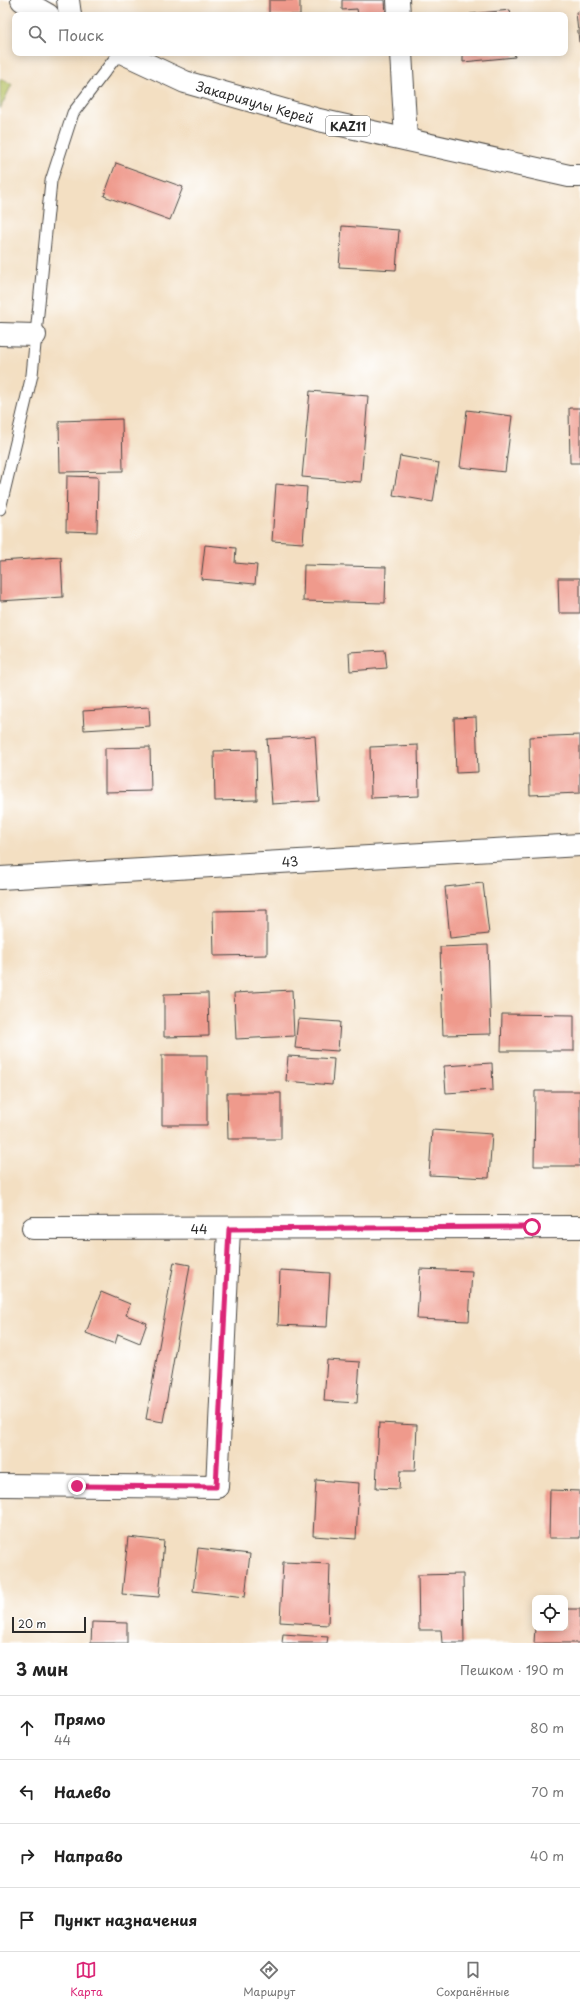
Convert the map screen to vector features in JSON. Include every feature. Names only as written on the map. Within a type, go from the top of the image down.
[{"type":"main road","points":[[22,0],[43,12]]},
{"type":"main road","points":[[68,0],[70,12]]},
{"type":"main road","points":[[398,0],[399,12]]},
{"type":"main road","name":"Закарияулы Керей","points":[[129,56],[185,82],[320,120],[569,176],[580,176]]},
{"type":"main road","points":[[401,56],[406,139]]},
{"type":"main road","points":[[0,334],[36,335]]},
{"type":"main road","name":"43","points":[[0,878],[580,844]]},
{"type":"main road","name":"44","points":[[33,1228],[229,1229],[580,1227]]},
{"type":"main road","points":[[0,1485],[216,1487],[229,1229]]},
{"type":"lane","points":[[0,509],[32,375],[51,181],[73,113],[117,56]]},
{"type":"green space","points":[[0,79],[12,84],[0,109]]},
{"type":"building","points":[[269,0],[300,0],[300,12],[269,12]]},
{"type":"building","points":[[342,0],[385,0],[386,12],[358,12],[357,9],[342,10]]},
{"type":"building","points":[[510,10],[510,12],[490,12]]},
{"type":"building","points":[[580,11],[580,42],[579,42],[576,12]]},
{"type":"building","points":[[463,56],[515,57],[463,62]]},
{"type":"building","points":[[116,163],[183,187],[170,220],[104,196]]},
{"type":"building","points":[[342,226],[399,230],[396,270],[339,267]]},
{"type":"building","points":[[310,391],[368,396],[361,482],[302,477]]},
{"type":"building","points":[[569,408],[580,408],[580,463],[570,463]]},
{"type":"building","points":[[467,410],[512,416],[505,472],[460,467]]},
{"type":"building","points":[[122,419],[123,471],[60,472],[59,421]]},
{"type":"building","points":[[400,456],[439,463],[433,502],[393,495]]},
{"type":"building","points":[[67,476],[98,477],[97,532],[66,531]]},
{"type":"building","points":[[276,484],[307,487],[303,543],[272,541]]},
{"type":"building","points":[[205,545],[236,548],[235,563],[257,565],[255,584],[201,579]]},
{"type":"building","points":[[61,557],[63,597],[0,601],[0,561]]},
{"type":"building","points":[[304,565],[386,567],[385,603],[303,601]]},
{"type":"building","points":[[558,578],[580,578],[580,613],[559,613]]},
{"type":"building","points":[[385,650],[387,668],[350,671],[349,652]]},
{"type":"building","points":[[149,707],[150,726],[84,730],[83,711]]},
{"type":"building","points":[[476,717],[478,772],[456,773],[454,718]]},
{"type":"building","points":[[580,735],[580,793],[530,795],[529,737]]},
{"type":"building","points":[[315,736],[319,801],[272,804],[267,739]]},
{"type":"building","points":[[418,745],[419,796],[371,798],[370,747]]},
{"type":"building","points":[[150,747],[151,791],[105,792],[105,748]]},
{"type":"building","points":[[256,750],[257,800],[215,801],[214,751]]},
{"type":"building","points":[[483,883],[489,934],[450,938],[445,887]]},
{"type":"building","points":[[267,910],[267,955],[214,956],[213,911]]},
{"type":"building","points":[[488,945],[491,1034],[443,1035],[440,947]]},
{"type":"building","points":[[292,990],[294,1036],[236,1039],[234,993]]},
{"type":"building","points":[[208,993],[209,1036],[164,1037],[164,994]]},
{"type":"building","points":[[502,1014],[574,1015],[574,1051],[501,1051]]},
{"type":"building","points":[[298,1019],[340,1022],[338,1051],[295,1048]]},
{"type":"building","points":[[162,1055],[207,1055],[207,1125],[162,1125]]},
{"type":"building","points":[[288,1056],[334,1059],[332,1085],[286,1081]]},
{"type":"building","points":[[492,1063],[493,1090],[446,1093],[444,1066]]},
{"type":"building","points":[[535,1091],[580,1091],[580,1166],[534,1166]]},
{"type":"building","points":[[227,1093],[281,1093],[281,1139],[228,1139]]},
{"type":"building","points":[[432,1130],[492,1134],[489,1178],[429,1175]]},
{"type":"building","points":[[174,1262],[190,1265],[163,1422],[146,1419]]},
{"type":"building","points":[[420,1269],[472,1271],[469,1321],[417,1319]]},
{"type":"building","points":[[280,1270],[330,1273],[327,1327],[278,1325]]},
{"type":"building","points":[[101,1292],[130,1304],[126,1315],[147,1323],[140,1343],[118,1334],[115,1344],[86,1333]]},
{"type":"building","points":[[327,1360],[360,1362],[357,1403],[324,1401]]},
{"type":"building","points":[[379,1423],[417,1425],[415,1471],[400,1471],[399,1489],[376,1488]]},
{"type":"building","points":[[316,1480],[359,1483],[356,1539],[313,1536]]},
{"type":"building","points":[[550,1490],[580,1491],[580,1538],[549,1538]]},
{"type":"building","points":[[128,1537],[164,1541],[159,1597],[122,1594]]},
{"type":"building","points":[[198,1548],[250,1554],[245,1597],[193,1591]]},
{"type":"building","points":[[283,1562],[330,1564],[328,1625],[280,1622]]},
{"type":"building","points":[[463,1574],[464,1643],[442,1643],[441,1630],[419,1630],[418,1575]]},
{"type":"building","points":[[568,1609],[580,1609],[580,1643],[534,1643],[535,1631],[568,1631]]},
{"type":"building","points":[[92,1622],[127,1623],[127,1643],[91,1643]]},
{"type":"building","points":[[283,1634],[328,1637],[327,1643],[282,1643]]},
{"type":"route","points":[[77,1486],[216,1487],[229,1229],[532,1227]]}]
